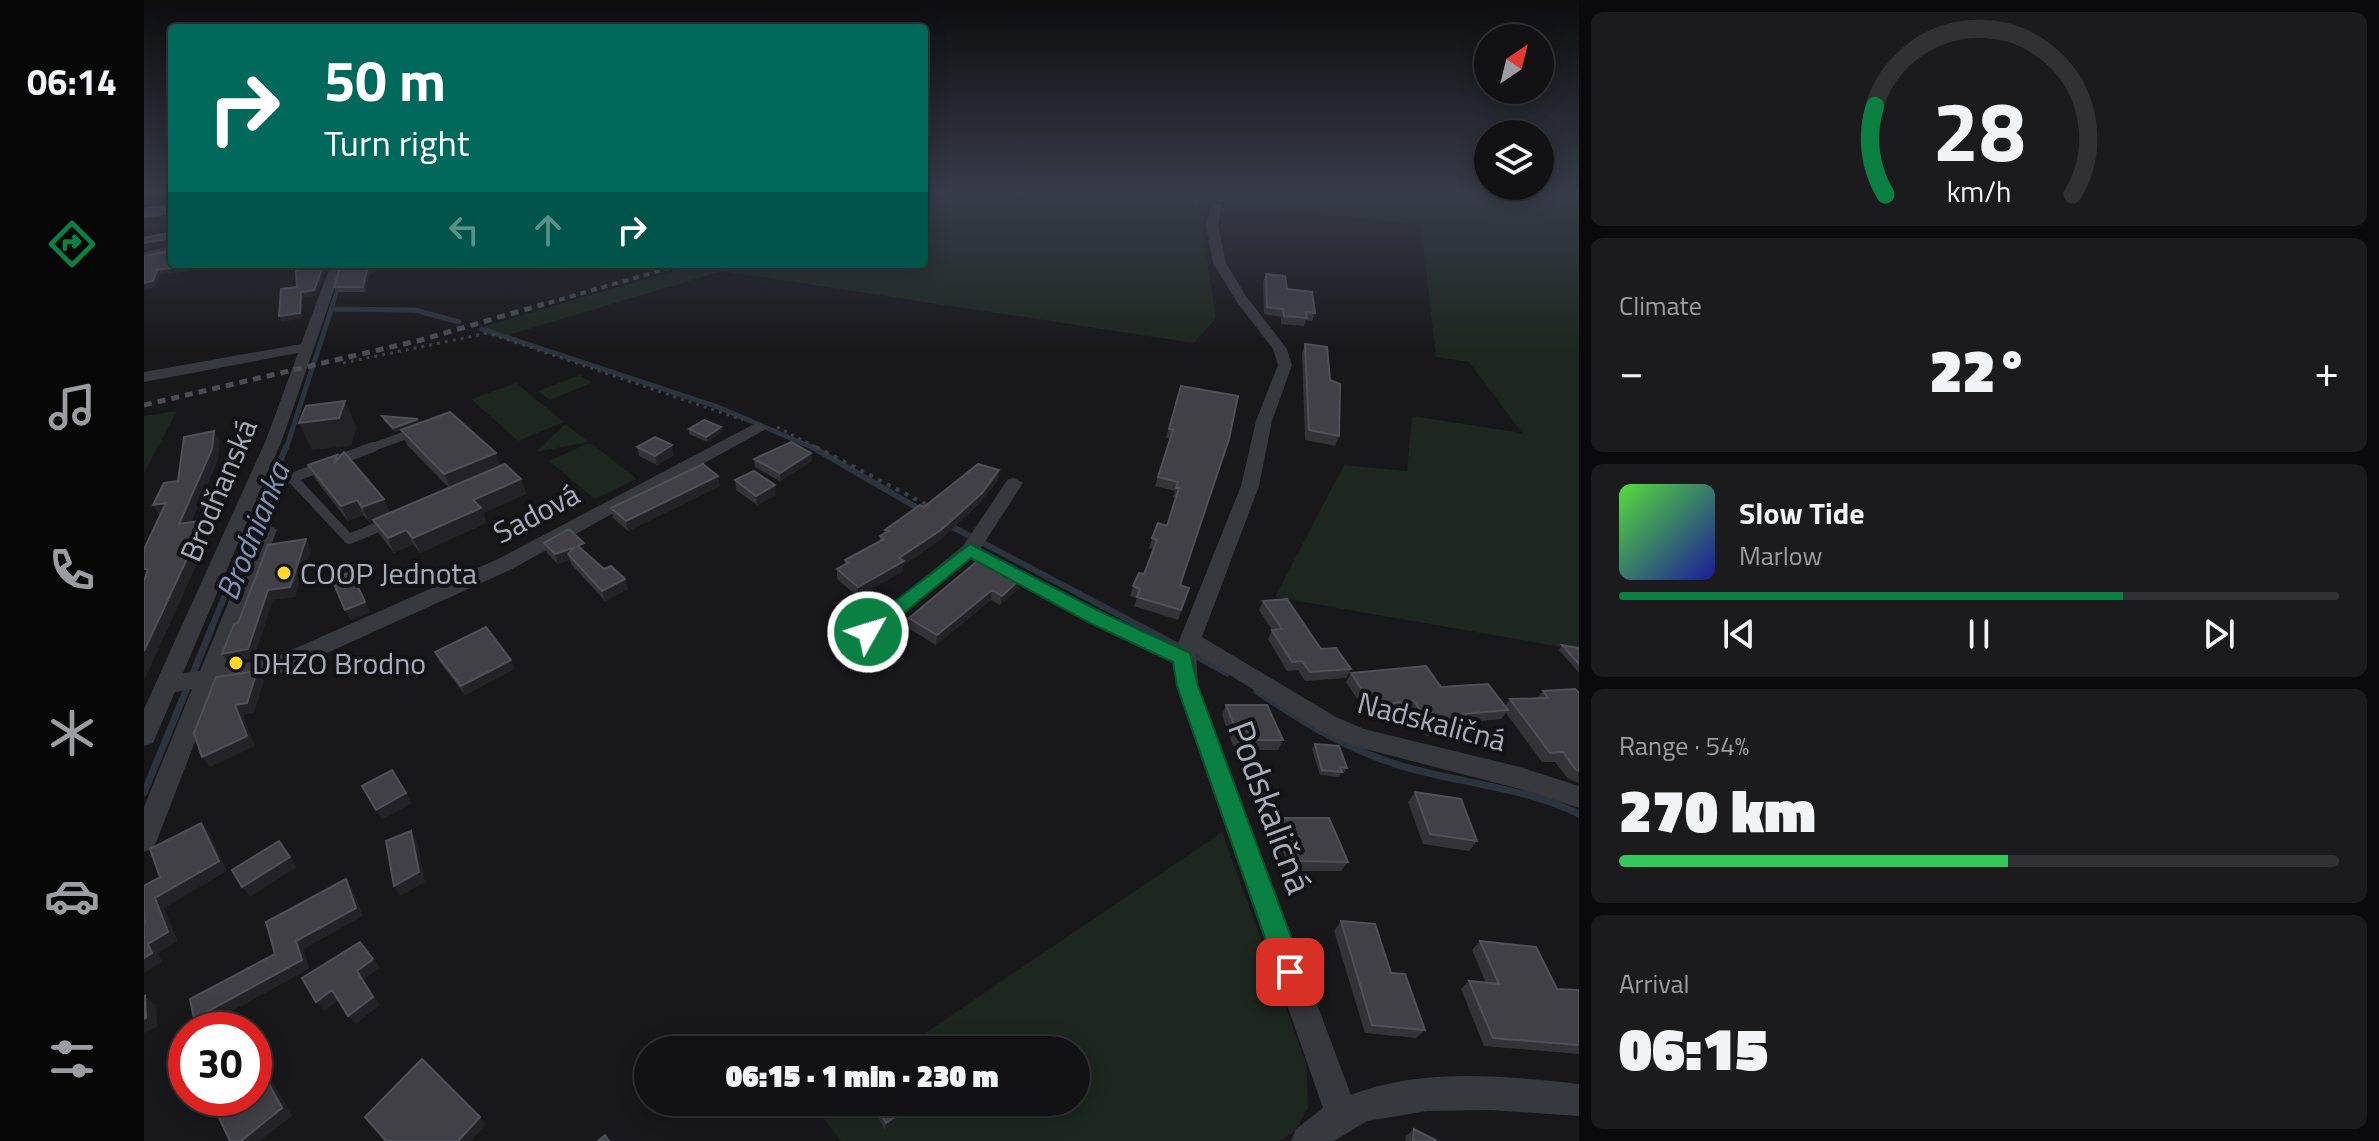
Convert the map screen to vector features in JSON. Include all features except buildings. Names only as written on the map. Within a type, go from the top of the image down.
[{"type":"street","name":"Podskaličná","points":[[1214,245],[1217,264],[1280,349],[1285,365],[1264,421],[1250,486],[1203,600],[1187,650],[1187,686],[1342,1115]]},
{"type":"street","points":[[144,256],[168,251]]},
{"type":"street","name":"Brodňanská","points":[[144,840],[188,682],[336,268]]},
{"type":"street","points":[[144,377],[306,347]]},
{"type":"street","name":"Sadová","points":[[188,682],[277,666],[505,564],[766,427]]},
{"type":"street","points":[[868,632],[975,542],[1014,483]]},
{"type":"street","name":"Brodňanská","points":[[144,736],[188,682],[267,530]]},
{"type":"street","name":"Nadskaličná","points":[[975,542],[1094,617],[1187,650],[1359,738],[1520,778],[1579,797]]},
{"type":"street","points":[[1308,1141],[1342,1115],[1384,1101],[1432,1095],[1579,1100]]},
{"type":"lane","points":[[260,482],[287,478],[426,428]]},
{"type":"lane","points":[[287,478],[349,539],[401,518]]},
{"type":"path","points":[[343,363],[488,333],[766,427],[941,512]]},
{"type":"shaded area","points":[[928,245],[1204,245],[1216,318],[1194,343],[722,271],[501,337],[475,329],[682,268],[928,268]]},
{"type":"shaded area","points":[[1423,245],[1579,245],[1579,650],[1275,597],[1344,465],[1407,471],[1412,416],[1522,433],[1469,362],[1436,357]]},
{"type":"shaded area","points":[[580,375],[592,383],[550,400],[538,391]]},
{"type":"shaded area","points":[[516,383],[564,422],[518,441],[471,399]]},
{"type":"shaded area","points":[[177,411],[144,473],[144,416]]},
{"type":"shaded area","points":[[565,424],[589,442],[536,452]]},
{"type":"shaded area","points":[[589,443],[637,479],[595,499],[549,461]]},
{"type":"shaded area","points":[[1222,832],[1307,1066],[1308,1108],[1295,1131],[1280,1141],[841,1141],[822,1116],[1090,1116],[1090,1036],[921,1036]]},
{"type":"waterway","name":"Brodnianka","points":[[332,306],[339,285]]},
{"type":"waterway","name":"Brodnianka","points":[[286,449],[333,304]]},
{"type":"waterway","points":[[332,309],[415,310],[459,322]]},
{"type":"waterway","points":[[482,329],[718,407],[814,448]]},
{"type":"waterway","name":"Brodnianka","points":[[211,629],[286,447]]},
{"type":"waterway","points":[[814,448],[923,511]]},
{"type":"waterway","points":[[947,524],[1146,629]]},
{"type":"waterway","name":"Brodnianka","points":[[144,793],[212,627]]},
{"type":"waterway","points":[[1142,627],[1181,648]]},
{"type":"waterway","points":[[1191,653],[1227,673]]},
{"type":"waterway","points":[[1257,691],[1311,725],[1388,762],[1517,792],[1579,814]]},
{"type":"railway","points":[[538,306],[669,268]]},
{"type":"railway","points":[[144,405],[421,340],[544,304]]},
{"type":"place","name":"COOP Jednota","points":[[284,573]]},
{"type":"place","name":"DHZO Brodno","points":[[236,663]]},
{"type":"route","points":[[868,632],[970,550],[1094,617],[1183,658],[1187,686],[1290,972]]}]
